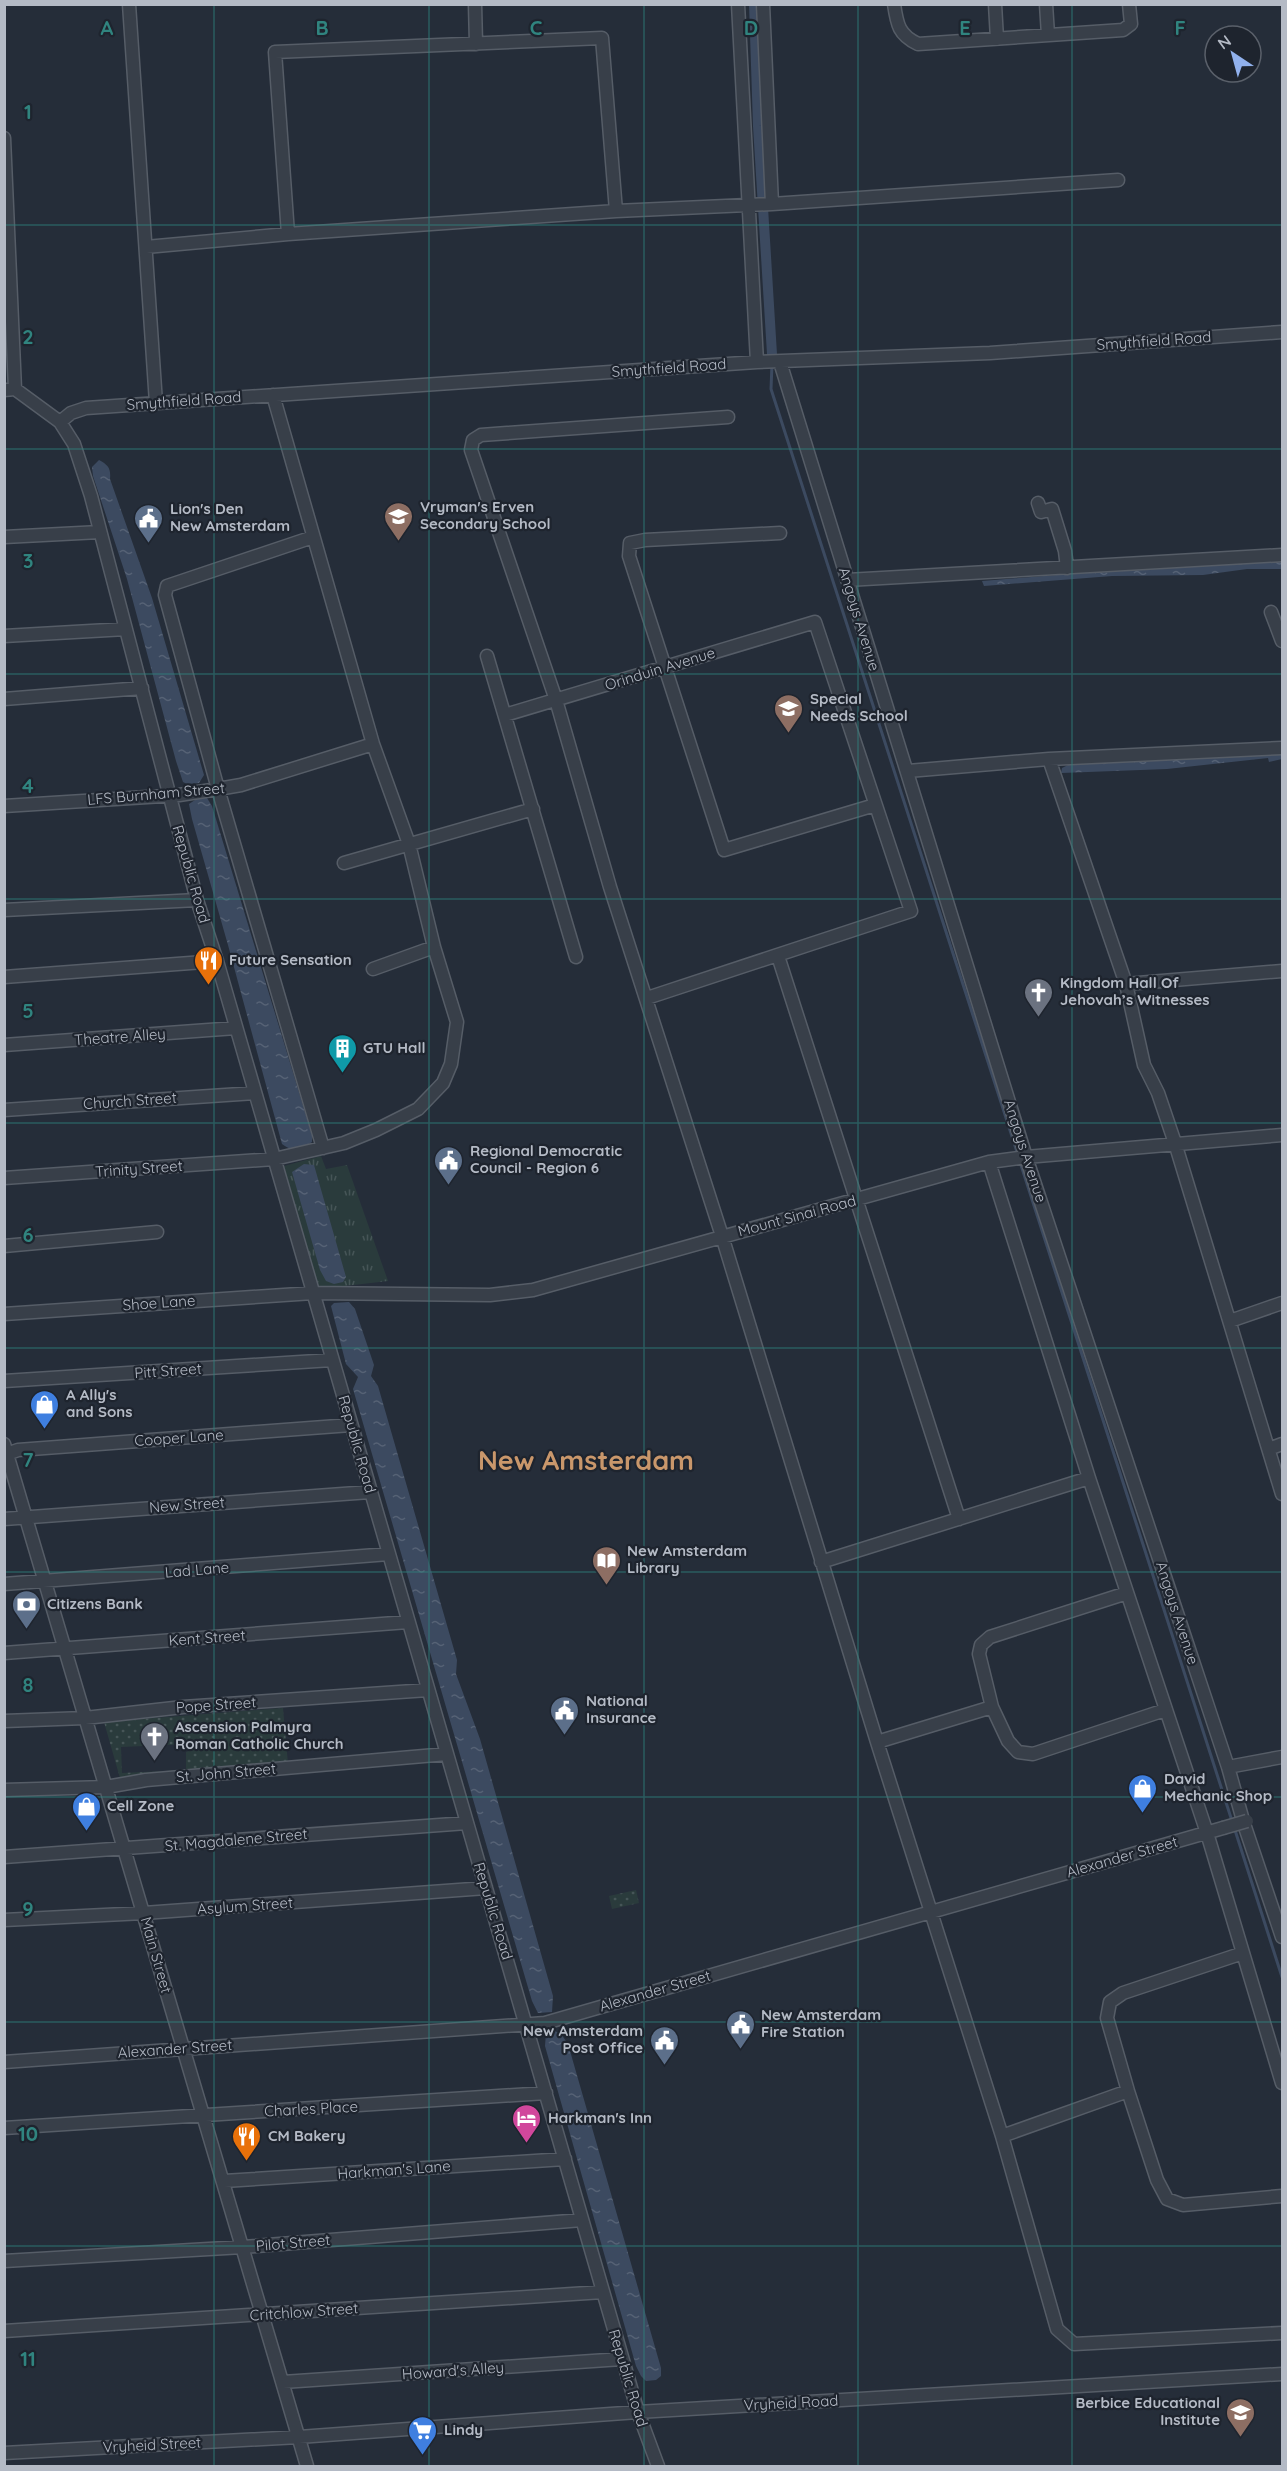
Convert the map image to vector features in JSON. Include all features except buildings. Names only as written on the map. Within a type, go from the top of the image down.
[{"type":"street","points":[[129,4],[156,403]]},
{"type":"street","points":[[475,4],[476,44]]},
{"type":"street","points":[[738,4],[757,362]]},
{"type":"street","points":[[763,4],[772,204]]},
{"type":"street","points":[[894,4],[896,20],[905,38],[918,44],[1123,30],[1131,24],[1129,4]]},
{"type":"street","points":[[995,4],[998,39]]},
{"type":"street","points":[[1046,4],[1048,35]]},
{"type":"street","points":[[288,234],[275,52],[602,38],[616,211]]},
{"type":"street","points":[[4,138],[10,389],[60,422]]},
{"type":"street","points":[[146,248],[288,234],[616,211],[772,204],[1118,180]]},
{"type":"street","name":"Smythfield Road","points":[[60,422],[71,413],[86,408],[757,362],[990,353],[1282,332]]},
{"type":"street","name":"Angoys Avenue","points":[[780,362],[908,771],[1023,1157],[1228,1767],[1282,1937]]},
{"type":"street","name":"Trinity Street","points":[[4,1178],[274,1159],[344,1143],[418,1109],[443,1083],[451,1065],[457,1022],[434,946],[409,844],[373,744],[273,395]]},
{"type":"street","points":[[728,417],[481,435],[473,440],[471,450],[556,700],[610,886],[722,1236],[821,1562],[1002,2136],[1057,2329],[1074,2344],[1282,2333]]},
{"type":"street","name":"Republic Road","points":[[60,422],[74,444],[100,532],[197,900],[217,961],[527,2025],[622,2359],[658,2466]]},
{"type":"street","points":[[1038,503],[1041,512],[1052,509],[1065,551],[1067,568]]},
{"type":"street","points":[[4,537],[100,532]]},
{"type":"street","points":[[647,998],[778,957],[911,911],[875,805],[724,850],[629,556],[630,543],[645,540],[780,533]]},
{"type":"street","points":[[313,537],[166,586],[165,595],[218,789],[323,1148]]},
{"type":"street","points":[[847,580],[1282,555]]},
{"type":"street","points":[[1271,612],[1282,641]]},
{"type":"street","name":"Orinduin Avenue","points":[[505,715],[815,622],[875,805]]},
{"type":"street","points":[[4,636],[126,629]]},
{"type":"street","points":[[487,656],[576,957]]},
{"type":"street","points":[[4,699],[142,688]]},
{"type":"street","name":"LFS Burnham Street","points":[[4,806],[218,789],[241,785],[373,744]]},
{"type":"street","points":[[908,771],[1049,759],[1282,748]]},
{"type":"street","points":[[1049,759],[1126,984],[1144,1065],[1158,1093],[1175,1143],[1282,1494]]},
{"type":"street","points":[[344,862],[533,809]]},
{"type":"street","points":[[4,910],[197,900]]},
{"type":"street","points":[[373,969],[434,946]]},
{"type":"street","points":[[778,957],[959,1519]]},
{"type":"street","points":[[4,978],[217,961]]},
{"type":"street","points":[[1126,984],[1282,971]]},
{"type":"street","name":"Theatre Alley","points":[[4,1045],[236,1028]]},
{"type":"street","name":"Church Street","points":[[4,1110],[255,1093]]},
{"type":"street","name":"Mount Sinai Road","points":[[313,1293],[490,1295],[533,1290],[989,1162],[1023,1157],[1282,1135]]},
{"type":"street","points":[[989,1162],[1089,1478],[1207,1833],[1282,2083]]},
{"type":"street","points":[[4,1246],[157,1232]]},
{"type":"street","name":"Shoe Lane","points":[[4,1314],[313,1293]]},
{"type":"street","points":[[1230,1321],[1282,1303]]},
{"type":"street","name":"Pitt Street","points":[[4,1381],[332,1360]]},
{"type":"street","name":"Cooper Lane","points":[[6,1448],[18,1450],[351,1425]]},
{"type":"street","points":[[1269,1449],[1282,1444]]},
{"type":"street","name":"Main Street","points":[[6,1448],[307,2466]]},
{"type":"street","points":[[821,1562],[1089,1478]]},
{"type":"street","name":"New Street","points":[[4,1519],[370,1492]]},
{"type":"street","name":"Lad Lane","points":[[4,1584],[389,1554]]},
{"type":"street","points":[[1127,1593],[990,1637],[981,1645],[979,1654],[992,1707],[1008,1741],[1018,1752],[1033,1754],[1165,1710]]},
{"type":"street","name":"Kent Street","points":[[4,1653],[408,1622]]},
{"type":"street","name":"Pope Street","points":[[4,1721],[85,1718],[183,1707],[428,1690]]},
{"type":"street","points":[[877,1742],[992,1707]]},
{"type":"street","name":"St. John Street","points":[[4,1790],[106,1787],[146,1780],[447,1754]]},
{"type":"street","points":[[1228,1767],[1282,1757]]},
{"type":"street","name":"Alexander Street","points":[[4,2062],[545,2023],[1245,1822]]},
{"type":"street","name":"St. Magdalene Street","points":[[4,1857],[467,1823]]},
{"type":"street","name":"Asylum Street","points":[[4,1920],[144,1913],[486,1888]]},
{"type":"street","points":[[1243,1953],[1123,1993],[1110,2002],[1107,2018],[1157,2180],[1167,2199],[1183,2205],[1282,2196]]},
{"type":"street","points":[[1002,2136],[1128,2091]]},
{"type":"street","name":"Charles Place","points":[[4,2128],[546,2093]]},
{"type":"street","name":"Harkman's Lane","points":[[224,2181],[565,2159]]},
{"type":"street","name":"Pilot Street","points":[[4,2261],[243,2247],[582,2220]]},
{"type":"street","name":"Critchlow Street","points":[[4,2331],[603,2292]]},
{"type":"street","name":"Howard's Alley","points":[[283,2382],[622,2359]]},
{"type":"street","name":"Vryheid Road","points":[[299,2437],[638,2412],[1282,2374]]},
{"type":"street","name":"Vryheid Street","points":[[4,2453],[299,2437]]},
{"type":"green space","points":[[321,1156],[326,1169],[347,1165],[388,1281],[319,1289],[284,1166]]},
{"type":"green space","points":[[283,1708],[288,1764],[120,1778],[104,1722]],"holes":[[[189,1744],[189,1751],[186,1752],[186,1770],[122,1773],[121,1747]]]},
{"type":"green space","points":[[636,1890],[639,1903],[612,1909],[609,1896]]},
{"type":"water","points":[[99,460],[109,469],[110,479],[152,598],[204,775],[199,783],[183,782],[176,761],[127,579],[93,476],[92,467]]},
{"type":"water","points":[[1282,561],[1282,569],[1247,569],[1203,575],[1112,576],[984,586],[982,581],[1119,570]]},
{"type":"water","points":[[1282,752],[1282,759],[1269,762],[1268,758],[1167,769],[1061,773],[1062,768],[1070,764],[1227,757]]},
{"type":"water","points":[[198,798],[207,798],[212,806],[312,1135],[312,1142],[301,1148],[293,1149],[282,1144],[192,819],[189,804]]},
{"type":"water","points":[[304,1164],[314,1165],[346,1277],[343,1282],[334,1284],[326,1281],[320,1270],[292,1172]]},
{"type":"water","points":[[349,1302],[355,1309],[374,1365],[371,1376],[378,1386],[457,1660],[456,1674],[480,1739],[553,1996],[552,2012],[538,2013],[532,2001],[353,1389],[358,1377],[346,1364],[331,1306],[334,1303]]},
{"type":"water","points":[[555,2031],[561,2034],[568,2044],[661,2368],[661,2376],[656,2380],[646,2381],[636,2366],[545,2046],[546,2033]]},
{"type":"waterway","points":[[754,4],[758,126],[772,354]]},
{"type":"waterway","points":[[772,364],[771,389],[1018,1155]]},
{"type":"waterway","points":[[1020,1162],[1232,1821]]},
{"type":"waterway","points":[[1234,1827],[1282,1977]]},
{"type":"place","name":"Vryman's Erven Secondary School","points":[[399,542]]},
{"type":"place","name":"Lion's Den New Amsterdam","points":[[149,544]]},
{"type":"place","name":"Special Needs School","points":[[789,734]]},
{"type":"place","name":"Future Sensation","points":[[208,986]]},
{"type":"place","name":"Kingdom Hall Of Jehovah’s Witnesses","points":[[1039,1018]]},
{"type":"place","name":"GTU Hall","points":[[342,1074]]},
{"type":"place","name":"Regional Democratic Council - Region 6","points":[[449,1186]]},
{"type":"place","name":"A Ally's and Sons","points":[[45,1430]]},
{"type":"place","name":"New Amsterdam Library","points":[[606,1586]]},
{"type":"place","name":"Citizens Bank","points":[[26,1630]]},
{"type":"place","name":"National Insurance","points":[[565,1736]]},
{"type":"place","name":"Ascension Palmyra Roman Catholic Church","points":[[154,1762]]},
{"type":"place","name":"David Mechanic Shop","points":[[1143,1814]]},
{"type":"place","name":"Cell Zone","points":[[86,1832]]},
{"type":"place","name":"New Amsterdam Fire Station","points":[[740,2050]]},
{"type":"place","name":"New Amsterdam Post Office","points":[[664,2066]]},
{"type":"place","name":"Harkman's Inn","points":[[527,2144]]},
{"type":"place","name":"CM Bakery","points":[[247,2162]]},
{"type":"place","name":"Berbice Educational Institute","points":[[1241,2438]]},
{"type":"place","name":"Lindy","points":[[423,2456]]},
{"type":"district","name":"New Amsterdam","points":[[586,1461]]}]
